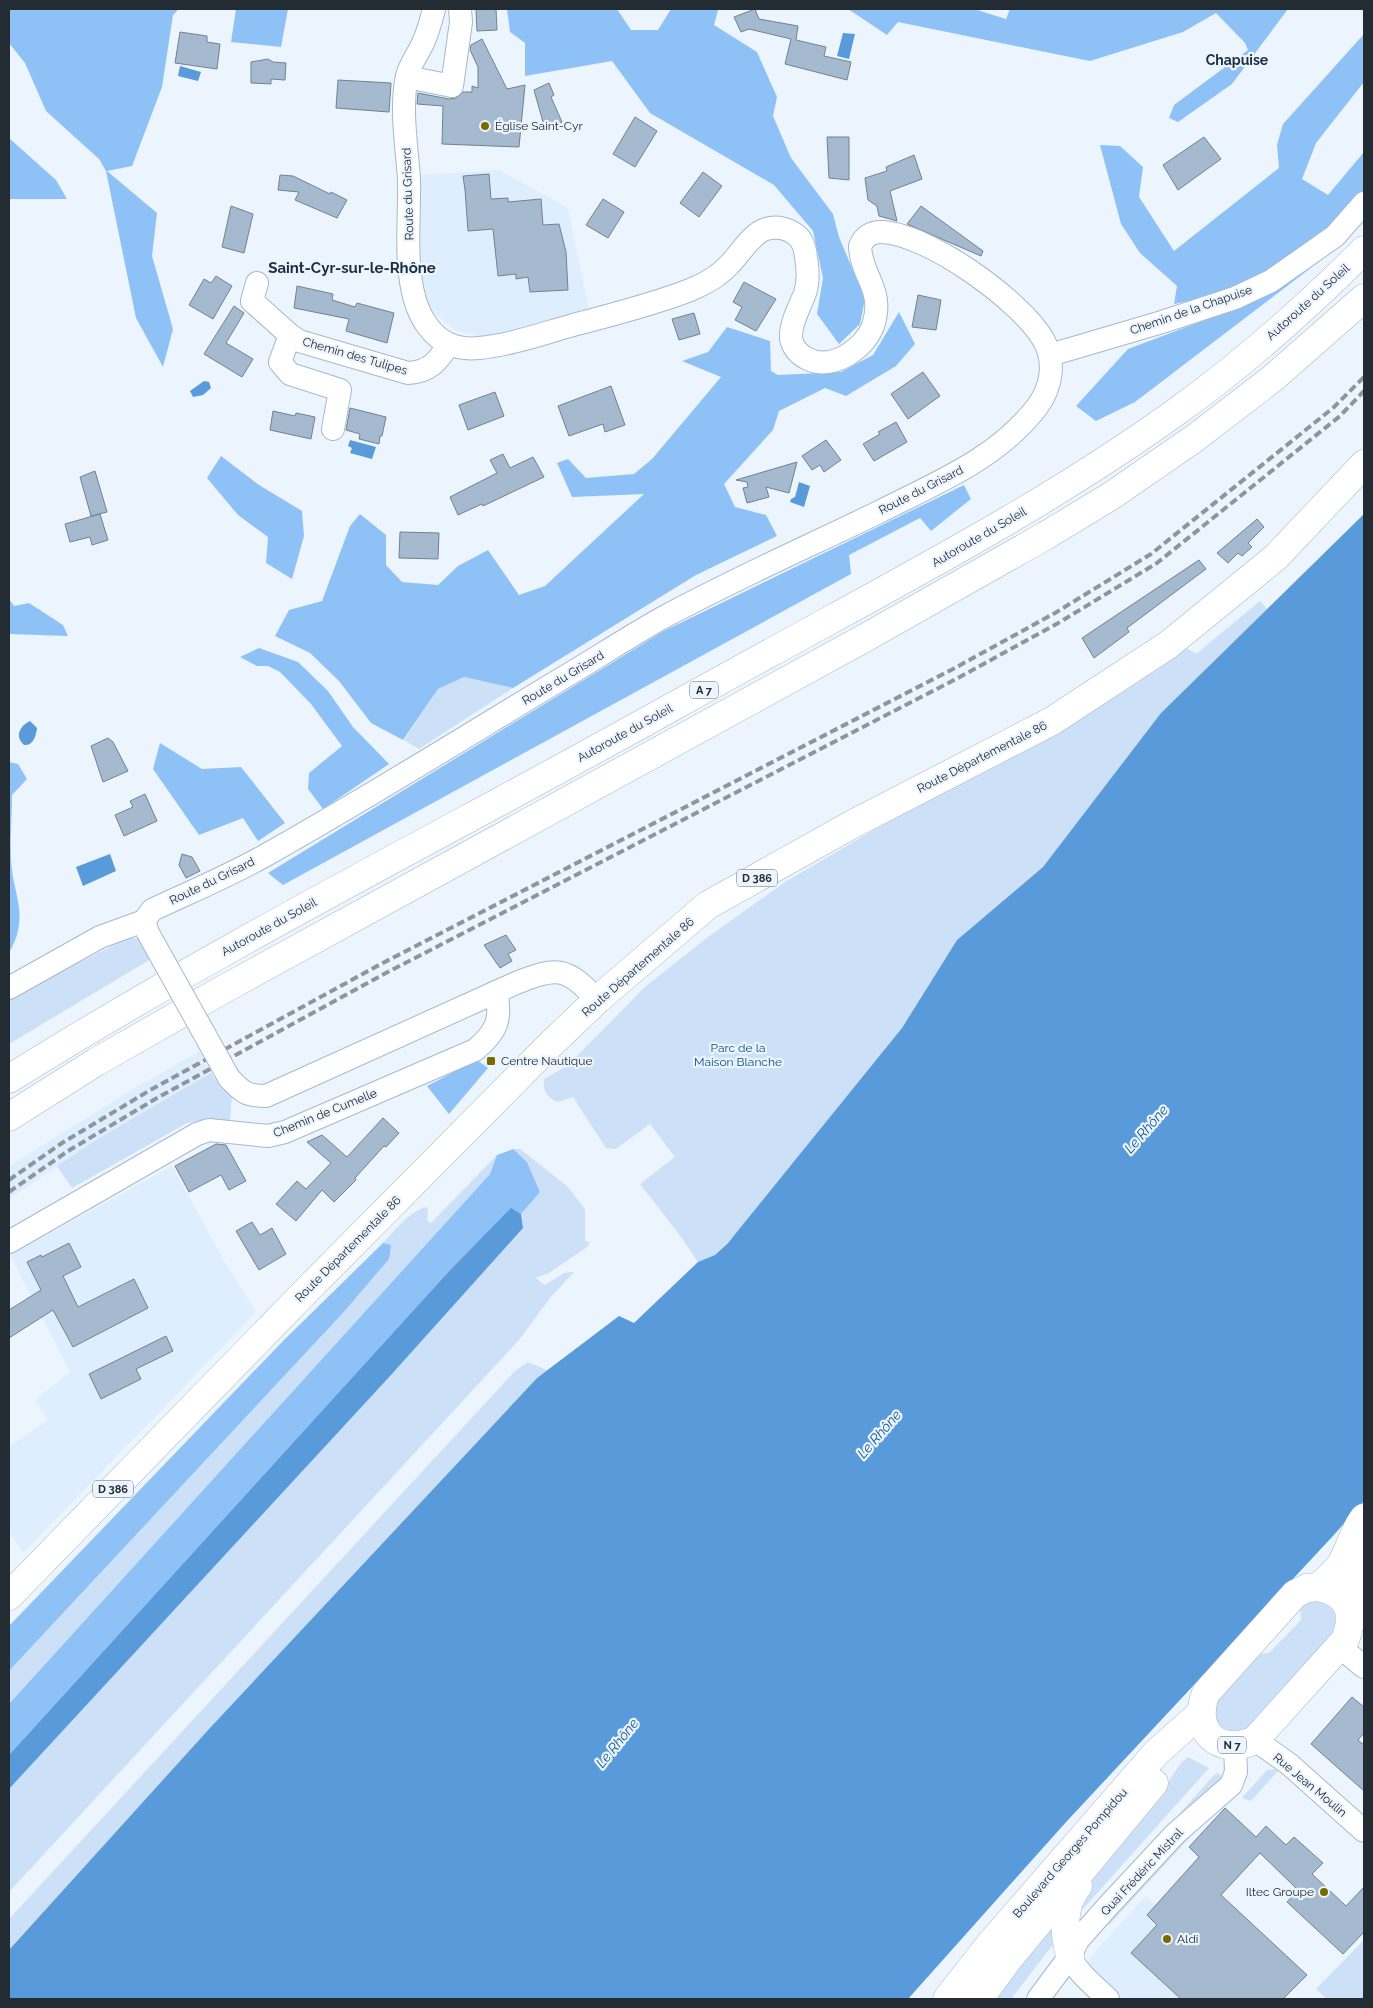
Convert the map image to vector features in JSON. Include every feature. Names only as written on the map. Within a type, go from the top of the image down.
[{"type":"main road","name":"Autoroute du Soleil","points":[[9,1079],[84,1032],[237,946],[845,612],[1026,510],[1092,469],[1178,411],[1248,356],[1330,284],[1364,250]]},
{"type":"main road","name":"A 7","points":[[9,1117],[96,1062],[232,985],[863,639],[1045,536],[1111,496],[1195,438],[1273,378],[1364,298]]},
{"type":"main road","name":"Route Départementale 86","points":[[9,1596],[506,1089],[597,1000],[708,905],[851,825],[1052,722],[1168,645],[1276,556],[1364,464]]},
{"type":"main road","points":[[1349,1607],[1338,1594],[1320,1587],[1342,1562],[1354,1532],[1364,1518]]},
{"type":"main road","name":"Boulevard Georges Pompidou","points":[[979,1999],[1010,1957],[1179,1753],[1188,1747],[1234,1741],[1340,1646],[1349,1632],[1351,1620],[1349,1607],[1355,1577],[1364,1563]]},
{"type":"main road","name":"Boulevard Georges Pompidou","points":[[947,1999],[991,1943],[1156,1753],[1200,1713],[1206,1693],[1295,1594],[1307,1588],[1320,1587]]},
{"type":"main road","name":"N 7","points":[[1200,1713],[1202,1722],[1234,1741]]},
{"type":"main road","points":[[1070,1956],[1064,1927],[1070,1898],[1128,1826],[1131,1811]]},
{"type":"street","name":"Route du Grisard","points":[[9,988],[100,937],[146,927],[152,910],[262,857],[664,618],[929,486],[987,455],[1016,432],[1042,401],[1049,386],[1052,368],[1050,355],[1043,339],[1022,313],[981,278],[940,253],[906,237],[883,232],[874,232],[867,236],[860,246],[862,260],[875,291],[876,310],[872,328],[861,345],[845,356],[826,363],[812,362],[800,355],[793,345],[791,337],[792,327],[806,290],[808,274],[806,252],[802,240],[785,228],[764,229],[719,274],[705,284],[688,291],[500,345],[476,348],[459,347],[449,344],[434,334],[425,322],[416,302],[411,284],[409,182],[404,101],[410,67],[423,42],[434,9]]},
{"type":"street","points":[[407,77],[452,86],[461,22],[460,9]]},
{"type":"street","name":"Chemin de la Chapuise","points":[[1050,355],[1235,298],[1271,281],[1335,236],[1364,203]]},
{"type":"street","name":"Chemin des Tulipes","points":[[257,283],[252,301],[299,341],[408,373],[420,372],[430,367],[440,358],[449,344]]},
{"type":"street","points":[[290,335],[280,362],[290,374],[340,390],[333,429]]},
{"type":"street","points":[[146,927],[229,1078],[242,1092],[253,1096],[266,1096],[536,975],[557,971],[572,976],[597,1000]]},
{"type":"street","name":"Chemin de Cumelle","points":[[9,1242],[198,1134],[209,1130],[268,1136],[284,1132],[475,1050],[490,1036],[497,1022],[499,1016],[496,992]]},
{"type":"street","points":[[1340,1646],[1364,1667]]},
{"type":"street","name":"Rue Jean Moulin","points":[[1234,1741],[1289,1764],[1364,1831]]},
{"type":"street","name":"Quai Frédéric Mistral","points":[[1038,1999],[1070,1956],[1078,1940],[1157,1852],[1231,1785],[1236,1772],[1234,1741]]},
{"type":"street","points":[[1070,1956],[1081,1974],[1108,1999]]},
{"type":"shaded area","points":[[9,9],[179,9],[173,15],[162,87],[132,166],[107,171],[157,213],[152,256],[173,329],[163,367],[136,318],[106,171],[99,159],[46,111],[25,63],[9,43]]},
{"type":"shaded area","points":[[236,9],[288,9],[281,47],[231,42]]},
{"type":"shaded area","points":[[507,9],[617,9],[631,30],[658,30],[671,9],[726,9],[718,10],[714,25],[757,52],[777,97],[773,116],[791,158],[833,214],[839,237],[865,299],[860,324],[839,344],[817,314],[823,278],[813,231],[774,185],[650,113],[612,61],[525,76],[525,43],[510,32]]},
{"type":"shaded area","points":[[848,9],[974,9],[1006,19],[1010,9],[1288,9],[1232,84],[1178,122],[1169,118],[1174,105],[1248,50],[1245,43],[1216,13],[1183,32],[1090,61],[898,22],[887,35]]},
{"type":"shaded area","points":[[1364,34],[1364,82],[1316,143],[1302,179],[1328,195],[1364,152],[1364,191],[1332,226],[1282,264],[1226,293],[1174,304],[1177,286],[1140,253],[1121,224],[1100,145],[1120,146],[1143,167],[1139,197],[1174,251],[1279,168],[1277,145],[1283,124]]},
{"type":"shaded area","points":[[9,138],[56,180],[67,199],[9,199]]},
{"type":"shaded area","points":[[499,170],[568,208],[589,310],[488,338],[457,331],[437,316],[429,304],[421,268],[418,175]]},
{"type":"shaded area","points":[[1312,267],[1135,402],[1096,421],[1076,406],[1128,349],[1248,304]]},
{"type":"shaded area","points":[[899,312],[915,344],[896,366],[846,396],[825,388],[779,411],[773,430],[724,484],[735,507],[766,515],[777,536],[696,575],[513,688],[464,677],[438,689],[403,740],[371,723],[339,681],[310,653],[275,636],[289,610],[322,601],[350,526],[360,514],[386,535],[386,565],[402,582],[438,585],[458,566],[488,550],[519,595],[545,586],[644,494],[572,497],[557,463],[568,459],[586,478],[634,474],[652,459],[721,377],[682,361],[708,352],[727,327],[770,341],[771,371],[778,375],[841,372],[873,355]]},
{"type":"shaded area","points":[[221,456],[259,485],[302,511],[304,536],[292,579],[266,563],[268,537],[238,515],[207,478]]},
{"type":"shaded area","points":[[964,485],[971,499],[931,531],[920,518],[849,555],[851,574],[283,885],[268,873],[664,631]]},
{"type":"shaded area","points":[[9,599],[14,606],[29,603],[63,625],[68,636],[9,634]]},
{"type":"shaded area","points":[[259,648],[298,662],[328,691],[353,727],[389,764],[323,809],[308,789],[309,773],[342,746],[311,704],[280,672],[268,666],[257,666],[240,657]]},
{"type":"shaded area","points":[[160,743],[202,769],[241,767],[285,823],[258,841],[243,818],[199,835],[153,769]]},
{"type":"shaded area","points":[[9,762],[18,764],[27,779],[12,795],[11,858],[20,916],[19,927],[9,953]]},
{"type":"shaded area","points":[[200,1051],[211,1073],[101,1137],[9,1199],[9,1166],[133,1089]]},
{"type":"shaded area","points":[[477,1060],[488,1068],[449,1114],[427,1086]]},
{"type":"shaded area","points":[[513,1149],[527,1162],[540,1192],[521,1214],[511,1209],[450,1270],[9,1755],[9,1704],[490,1174],[497,1155]]},
{"type":"shaded area","points":[[172,1166],[224,1261],[256,1312],[23,1553],[9,1531],[9,1447],[48,1420],[35,1400],[70,1372],[10,1255]]},
{"type":"shaded area","points":[[383,1243],[391,1245],[389,1259],[342,1314],[9,1671],[9,1626],[284,1340]]},
{"type":"shaded area","points":[[1146,1896],[1255,1999],[1123,1999],[1088,1967],[1089,1959]]},
{"type":"green space","name":"Parc de la Maison Blanche","points":[[1260,601],[1267,609],[1161,713],[1043,867],[957,940],[902,1028],[741,1229],[715,1255],[698,1262],[640,1184],[675,1157],[650,1124],[616,1149],[606,1148],[573,1097],[557,1102],[548,1096],[544,1087],[544,1079],[567,1066],[646,986],[708,937],[785,882],[874,830],[1078,719],[1126,690],[1187,648],[1196,654]]},
{"type":"green space","points":[[464,677],[513,688],[419,749],[404,740],[438,689]]},
{"type":"green space","points":[[127,938],[140,938],[151,959],[9,1044],[9,999]]},
{"type":"green space","points":[[211,1073],[223,1090],[232,1097],[230,1120],[204,1120],[187,1123],[72,1188],[57,1166],[101,1137]]},
{"type":"green space","points":[[513,1149],[520,1149],[567,1186],[585,1209],[585,1241],[590,1242],[587,1247],[549,1273],[535,1278],[545,1285],[564,1273],[574,1272],[550,1298],[519,1340],[9,1892],[9,1789],[391,1375],[523,1228],[521,1214],[540,1192],[527,1162]]},
{"type":"green space","points":[[497,1155],[490,1174],[9,1704],[9,1671],[342,1314],[391,1246],[383,1243],[402,1222],[419,1209],[426,1207],[428,1210],[427,1220],[431,1223]]},
{"type":"green space","points":[[528,1362],[547,1370],[537,1378],[209,1729],[9,1950],[9,1919],[515,1371]]},
{"type":"green space","points":[[1311,1601],[1324,1603],[1335,1614],[1335,1633],[1249,1728],[1235,1731],[1222,1727],[1217,1722],[1215,1715],[1216,1702],[1258,1654],[1269,1653],[1301,1620],[1300,1607]]},
{"type":"green space","points":[[1188,1757],[1209,1768],[1074,1919],[1086,1886],[1140,1822],[1181,1763]]},
{"type":"green space","points":[[1276,1769],[1278,1771],[1251,1801],[1242,1798],[1267,1770]]},
{"type":"green space","points":[[1217,1773],[1224,1777],[1158,1838],[1213,1776]]},
{"type":"green space","points":[[1216,1809],[1109,1925],[1105,1922],[1111,1911],[1116,1915],[1150,1877],[1145,1872]]},
{"type":"green space","points":[[1060,1903],[1059,1937],[1011,1999],[989,1999]]},
{"type":"green space","points":[[1363,1941],[1364,1999],[1327,1999],[1316,1989]]},
{"type":"water","points":[[843,33],[855,34],[849,59],[837,56]]},
{"type":"water","points":[[180,66],[201,72],[198,81],[178,76]]},
{"type":"water","points":[[204,381],[209,382],[211,388],[203,395],[193,397],[190,391]]},
{"type":"water","points":[[350,440],[376,447],[372,459],[350,453],[352,448],[348,446]]},
{"type":"water","points":[[799,482],[810,486],[804,507],[790,502],[795,497]]},
{"type":"water","name":"Le Rhône","points":[[1364,514],[1364,1501],[1332,1537],[1067,1821],[908,1999],[9,1999],[9,1950],[209,1729],[537,1378],[619,1316],[634,1323],[698,1262],[715,1255],[728,1243],[902,1028],[957,940],[1043,867],[1161,713]]},
{"type":"water","points":[[30,721],[37,728],[36,734],[30,744],[24,745],[19,738],[20,731]]},
{"type":"water","points":[[110,854],[116,871],[83,886],[76,867]]},
{"type":"water","points":[[511,1208],[521,1214],[523,1228],[391,1375],[9,1789],[9,1755],[450,1270]]},
{"type":"building","points":[[476,9],[496,9],[497,30],[477,31]]},
{"type":"building","points":[[755,9],[759,19],[798,26],[796,40],[826,47],[824,56],[851,62],[847,80],[785,64],[791,39],[749,29],[741,32],[734,17]]},
{"type":"building","points":[[180,32],[207,36],[207,42],[220,44],[217,69],[175,63]]},
{"type":"building","points":[[482,39],[507,89],[525,85],[519,147],[442,144],[443,106],[417,104],[418,93],[449,99],[456,98],[463,92],[472,92],[472,86],[478,88],[478,67],[470,50],[471,45]]},
{"type":"building","points":[[268,59],[273,62],[286,63],[285,80],[271,79],[271,84],[251,83],[251,62]]},
{"type":"building","points":[[338,80],[391,83],[389,112],[336,108]]},
{"type":"building","points":[[549,83],[554,95],[551,97],[562,122],[545,129],[534,90]]},
{"type":"building","points":[[635,117],[657,131],[635,167],[613,154]]},
{"type":"building","points":[[827,137],[849,137],[849,180],[829,178]]},
{"type":"building","points":[[1204,137],[1221,159],[1178,190],[1163,165]]},
{"type":"building","points":[[914,155],[922,179],[890,191],[897,221],[879,216],[877,206],[868,200],[865,178],[887,171],[886,167]]},
{"type":"building","points":[[703,172],[722,186],[699,217],[680,203]]},
{"type":"building","points":[[489,174],[491,199],[508,198],[508,202],[541,199],[543,225],[559,224],[566,252],[568,290],[530,292],[528,277],[516,279],[516,274],[498,276],[493,229],[468,231],[463,176]]},
{"type":"building","points":[[280,175],[293,176],[347,200],[337,218],[295,200],[299,192],[278,190]]},
{"type":"building","points":[[603,199],[624,212],[608,238],[586,225]]},
{"type":"building","points":[[231,206],[253,214],[244,253],[222,247]]},
{"type":"building","points":[[921,206],[983,251],[981,256],[907,224]]},
{"type":"building","points":[[216,276],[232,286],[213,319],[189,305],[204,279],[211,283]]},
{"type":"building","points":[[744,282],[776,299],[756,331],[735,320],[742,307],[733,302]]},
{"type":"building","points":[[297,286],[333,294],[332,300],[355,307],[357,303],[394,313],[387,343],[346,331],[349,319],[294,308]]},
{"type":"building","points":[[918,295],[941,300],[936,330],[912,327]]},
{"type":"building","points":[[234,306],[244,313],[226,343],[253,359],[242,377],[204,354]]},
{"type":"building","points":[[694,313],[700,334],[679,340],[672,319]]},
{"type":"building","points":[[923,372],[940,396],[908,419],[891,394]]},
{"type":"building","points":[[611,386],[625,425],[605,432],[603,424],[569,436],[558,406]]},
{"type":"building","points":[[495,392],[504,416],[468,430],[459,405]]},
{"type":"building","points":[[350,408],[386,417],[379,444],[359,439],[360,434],[346,430]]},
{"type":"building","points":[[273,411],[295,416],[296,413],[315,417],[311,439],[270,430]]},
{"type":"building","points":[[896,422],[907,442],[874,461],[863,444],[880,434],[878,432]]},
{"type":"building","points":[[826,440],[841,460],[824,472],[820,465],[812,470],[802,456]]},
{"type":"building","points":[[503,454],[510,468],[533,457],[544,477],[483,506],[482,504],[458,515],[450,497],[497,473],[490,460]]},
{"type":"building","points":[[797,462],[789,493],[766,487],[769,497],[747,503],[743,488],[748,487],[747,482],[736,480]]},
{"type":"building","points":[[95,471],[107,512],[91,516],[80,477]]},
{"type":"building","points":[[100,514],[108,540],[92,545],[90,537],[70,542],[65,524]]},
{"type":"building","points":[[1257,519],[1264,527],[1248,543],[1252,547],[1242,556],[1238,553],[1228,563],[1217,553]]},
{"type":"building","points":[[400,532],[439,533],[438,559],[399,558]]},
{"type":"building","points":[[1199,560],[1206,569],[1127,628],[1129,632],[1094,658],[1082,638]]},
{"type":"building","points":[[108,738],[113,742],[128,771],[103,782],[91,746]]},
{"type":"building","points":[[145,794],[157,821],[124,836],[115,815],[133,807],[130,801]]},
{"type":"building","points":[[182,854],[192,857],[200,871],[186,878],[179,865]]},
{"type":"building","points":[[506,935],[516,950],[508,954],[512,961],[500,968],[484,945]]},
{"type":"building","points":[[383,1118],[399,1133],[386,1147],[384,1146],[355,1178],[356,1180],[334,1202],[322,1190],[296,1221],[276,1204],[297,1181],[306,1189],[331,1163],[307,1142],[322,1135],[347,1157]]},
{"type":"building","points":[[216,1144],[226,1145],[246,1181],[229,1190],[221,1175],[189,1192],[175,1166]]},
{"type":"building","points":[[252,1222],[260,1235],[272,1228],[286,1254],[259,1270],[236,1231]]},
{"type":"building","points":[[69,1243],[81,1267],[63,1276],[78,1307],[134,1279],[148,1308],[73,1347],[53,1310],[9,1338],[9,1310],[41,1290],[27,1262],[41,1255],[42,1257]]},
{"type":"building","points":[[166,1336],[173,1351],[136,1369],[141,1379],[101,1399],[89,1374]]},
{"type":"building","points":[[1352,1697],[1364,1707],[1364,1733],[1358,1740],[1364,1745],[1364,1791],[1311,1744]]},
{"type":"building","points":[[1225,1808],[1256,1837],[1266,1826],[1286,1845],[1294,1837],[1323,1863],[1312,1874],[1346,1906],[1364,1887],[1364,1932],[1343,1954],[1287,1902],[1298,1890],[1260,1853],[1221,1895],[1307,1975],[1283,1999],[1181,1999],[1131,1953],[1157,1925],[1147,1915],[1199,1857],[1189,1847]]},
{"type":"railway","points":[[9,1180],[62,1143],[152,1089],[379,965],[953,669],[1055,613],[1151,554],[1333,408],[1364,377]]},
{"type":"railway","points":[[9,1192],[68,1151],[157,1098],[384,974],[958,678],[1060,622],[1157,563],[1340,416],[1364,391]]},
{"type":"place","name":"Église Saint-Cyr","points":[[485,126]]},
{"type":"place","name":"Centre Nautique","points":[[491,1061]]},
{"type":"place","name":"Iltec Groupe","points":[[1324,1892]]},
{"type":"place","name":"Aldi","points":[[1167,1939]]},
{"type":"district","name":"Chapuise","points":[[1237,60]]},
{"type":"district","name":"Saint-Cyr-sur-le-Rhône","points":[[352,268]]}]
